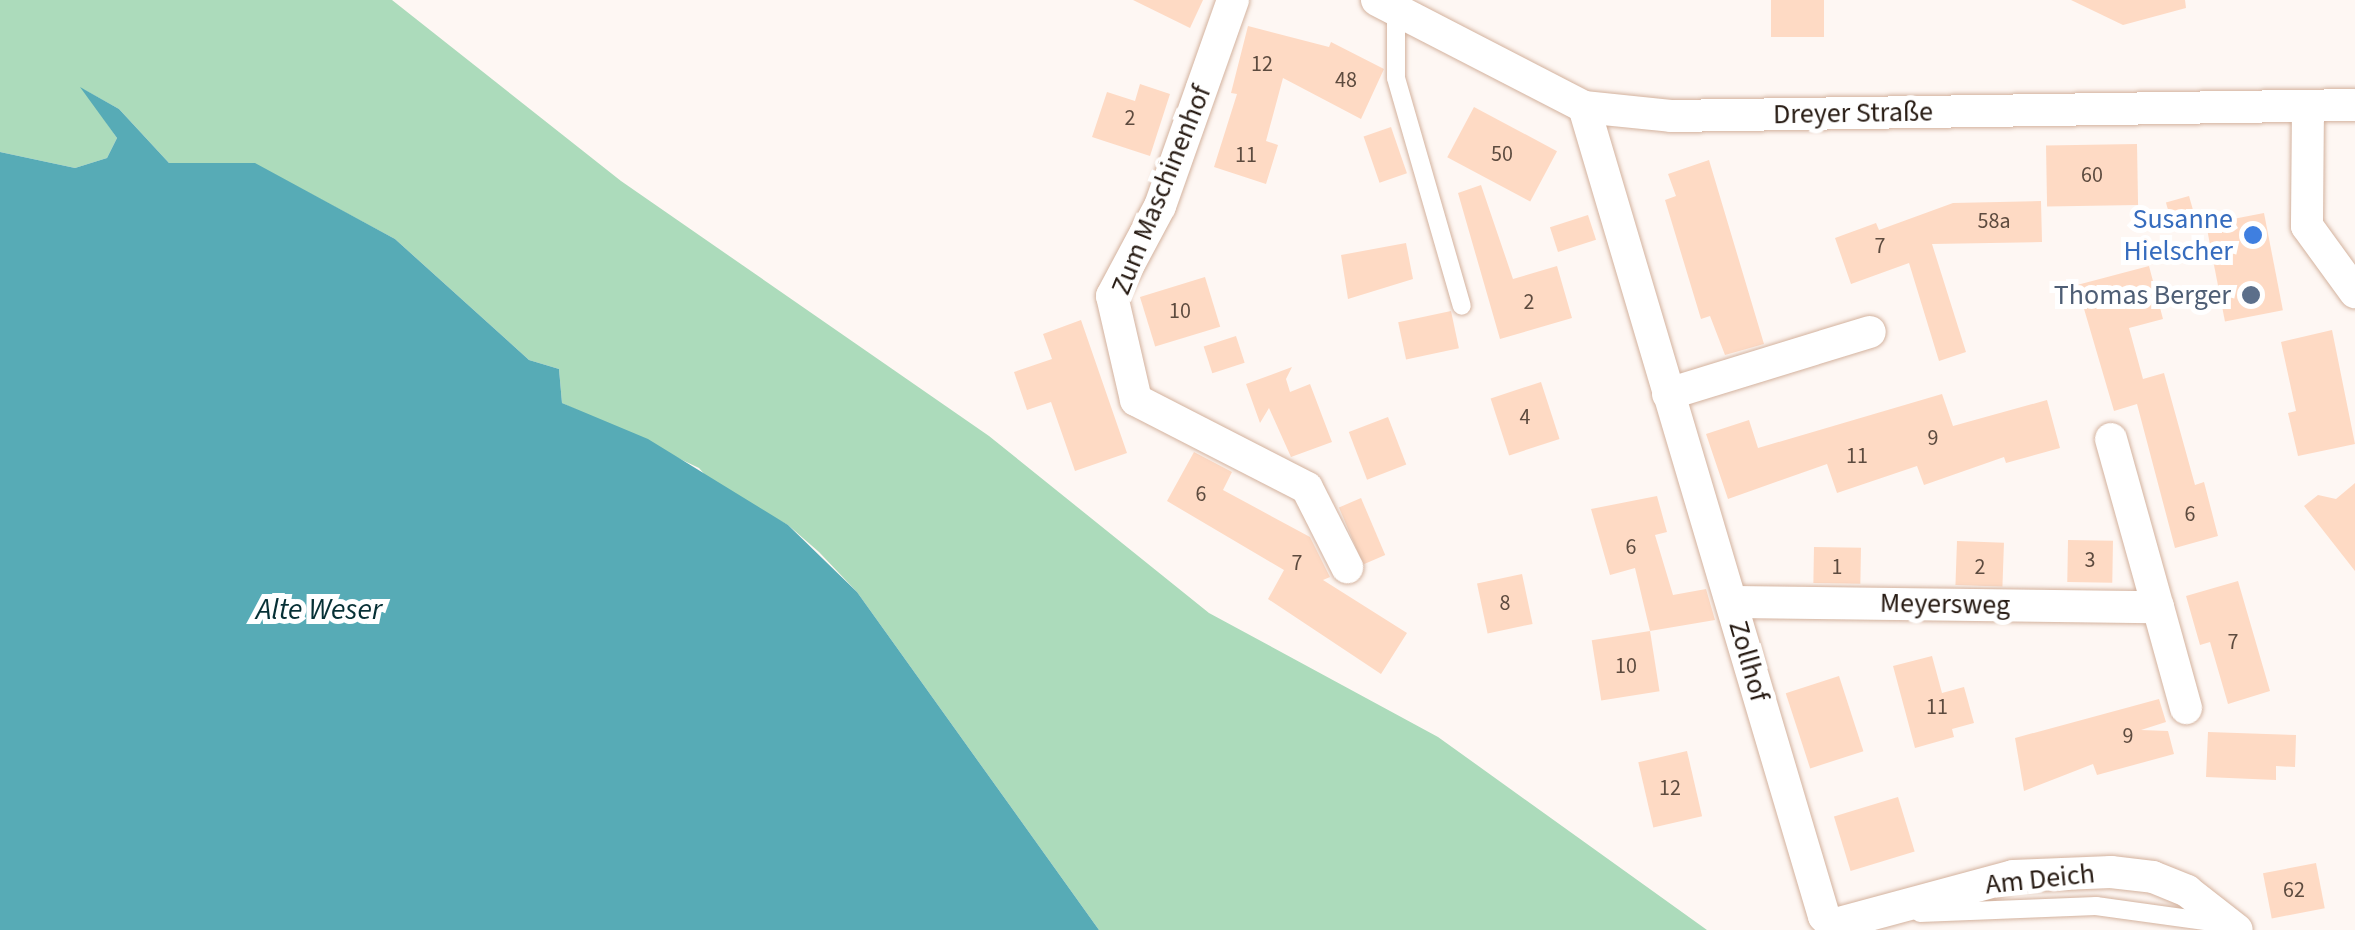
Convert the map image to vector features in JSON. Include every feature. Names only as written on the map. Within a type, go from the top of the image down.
[{"type":"street","name":"Zum Maschinenhof","points":[[1233,0],[1160,206],[1112,296],[1136,400],[1307,488],[1347,567]]},
{"type":"street","name":"Dreyer Straße","points":[[1386,5],[1584,107],[1671,116],[2355,105]]},
{"type":"street","points":[[2308,106],[2306,226],[2355,292]]},
{"type":"street","name":"Zollhof","points":[[1584,107],[1816,892],[1832,928]]},
{"type":"street","points":[[1668,394],[1870,332]]},
{"type":"street","points":[[2111,438],[2186,708]]},
{"type":"street","name":"Meyersweg","points":[[1732,602],[2158,607]]},
{"type":"street","name":"Am Deich","points":[[1832,928],[2013,876],[2111,872],[2152,877],[2187,891],[2232,927]]},
{"type":"lane","points":[[1386,5],[1396,78],[1462,306]]},
{"type":"green space","points":[[0,0],[392,0],[621,181],[989,436],[1209,613],[1438,737],[1707,930],[1099,930],[857,592],[819,552],[788,525],[714,485],[699,468],[562,403],[559,369],[529,360],[395,239],[255,164],[169,163],[119,109],[83,89],[117,138],[107,158],[75,168],[0,152]]},
{"type":"water","name":"Alte Weser","points":[[80,87],[119,109],[169,163],[255,163],[395,239],[529,360],[559,369],[562,403],[648,439],[788,525],[857,592],[1099,930],[0,930],[0,152],[75,168],[107,158],[117,138]]},
{"type":"building","points":[[1133,0],[1203,0],[1190,28]]},
{"type":"building","points":[[1771,0],[1824,0],[1824,37],[1771,37]]},
{"type":"building","points":[[2071,0],[2185,0],[2186,8],[2123,25]]},
{"type":"building","points":[[1248,26],[1329,47],[1331,42],[1384,69],[1361,119],[1283,78],[1266,141],[1278,145],[1266,184],[1214,167],[1237,94],[1231,93]]},
{"type":"building","points":[[1140,84],[1170,94],[1150,156],[1092,137],[1107,92],[1135,101]]},
{"type":"building","points":[[1474,107],[1557,151],[1530,201],[1447,157]]},
{"type":"building","points":[[1391,127],[1407,173],[1380,183],[1364,136]]},
{"type":"building","points":[[2137,144],[2138,205],[2047,207],[2046,146]]},
{"type":"building","points":[[1709,160],[1764,344],[1725,355],[1710,316],[1701,319],[1665,200],[1676,196],[1668,174]]},
{"type":"building","points":[[1481,185],[1513,279],[1557,266],[1572,318],[1500,339],[1458,193]]},
{"type":"building","points":[[2189,196],[2197,224],[2174,230],[2166,203]]},
{"type":"building","points":[[2041,201],[2042,242],[1932,244],[1966,352],[1939,361],[1909,263],[1851,284],[1835,238],[1876,223],[1879,230],[1953,203]]},
{"type":"building","points":[[2264,213],[2283,310],[2225,321],[2206,224]]},
{"type":"building","points":[[1588,215],[1596,240],[1558,252],[1550,227]]},
{"type":"building","points":[[1406,243],[1413,279],[1348,299],[1341,255]]},
{"type":"building","points":[[2149,266],[2163,319],[2129,328],[2143,379],[2164,373],[2195,485],[2204,482],[2218,536],[2175,548],[2137,404],[2114,411],[2077,285]]},
{"type":"building","points":[[1205,277],[1220,327],[1155,347],[1140,297]]},
{"type":"building","points":[[1451,311],[1459,348],[1406,359],[1398,322]]},
{"type":"building","points":[[1081,320],[1127,453],[1075,471],[1051,402],[1027,410],[1014,372],[1052,359],[1043,334]]},
{"type":"building","points":[[2332,330],[2355,444],[2298,456],[2288,413],[2296,411],[2281,342]]},
{"type":"building","points":[[1236,336],[1245,363],[1212,373],[1204,347]]},
{"type":"building","points":[[1292,367],[1286,379],[1290,392],[1310,384],[1332,442],[1291,457],[1269,408],[1260,423],[1246,384]]},
{"type":"building","points":[[1541,382],[1560,439],[1509,455],[1491,398]]},
{"type":"building","points":[[1942,394],[1953,426],[2047,400],[2060,448],[2006,463],[2004,457],[1924,485],[1917,466],[1837,493],[1827,464],[1728,499],[1706,434],[1749,420],[1758,448]]},
{"type":"building","points":[[1388,417],[1406,465],[1367,480],[1349,432]]},
{"type":"building","points":[[1194,452],[1232,472],[1223,490],[1310,537],[1330,577],[1323,580],[1407,633],[1381,674],[1268,599],[1284,570],[1167,501]]},
{"type":"building","points":[[2355,483],[2355,571],[2304,506],[2318,495],[2336,499]]},
{"type":"building","points":[[1657,496],[1667,532],[1655,535],[1673,595],[1706,589],[1715,620],[1650,631],[1635,568],[1610,575],[1591,509]]},
{"type":"building","points":[[1361,498],[1385,555],[1363,564],[1339,507]]},
{"type":"building","points":[[2068,540],[2113,541],[2112,583],[2067,582]]},
{"type":"building","points":[[1957,541],[2004,543],[2002,587],[1955,585]]},
{"type":"building","points":[[1814,547],[1861,548],[1860,584],[1813,583]]},
{"type":"building","points":[[1522,574],[1533,624],[1488,633],[1477,584]]},
{"type":"building","points":[[2238,581],[2270,691],[2228,704],[2210,642],[2200,645],[2186,596]]},
{"type":"building","points":[[1650,631],[1660,691],[1601,700],[1592,640]]},
{"type":"building","points":[[1932,656],[1942,693],[1964,687],[1974,723],[1952,729],[1954,737],[1915,748],[1893,666]]},
{"type":"building","points":[[1839,676],[1863,751],[1810,768],[1786,693]]},
{"type":"building","points":[[2159,699],[2166,722],[2141,730],[2168,731],[2174,754],[2097,775],[2093,764],[2024,791],[2015,738]]},
{"type":"building","points":[[2208,732],[2296,735],[2295,767],[2276,766],[2276,780],[2206,777]]},
{"type":"building","points":[[1687,751],[1702,816],[1653,828],[1638,762]]},
{"type":"building","points":[[1898,797],[1915,852],[1851,871],[1834,817]]},
{"type":"building","points":[[2316,863],[2325,908],[2272,918],[2263,873]]},
{"type":"place","name":"Susanne Hielscher","points":[[2253,235]]},
{"type":"place","name":"Thomas Berger","points":[[2251,295]]}]
